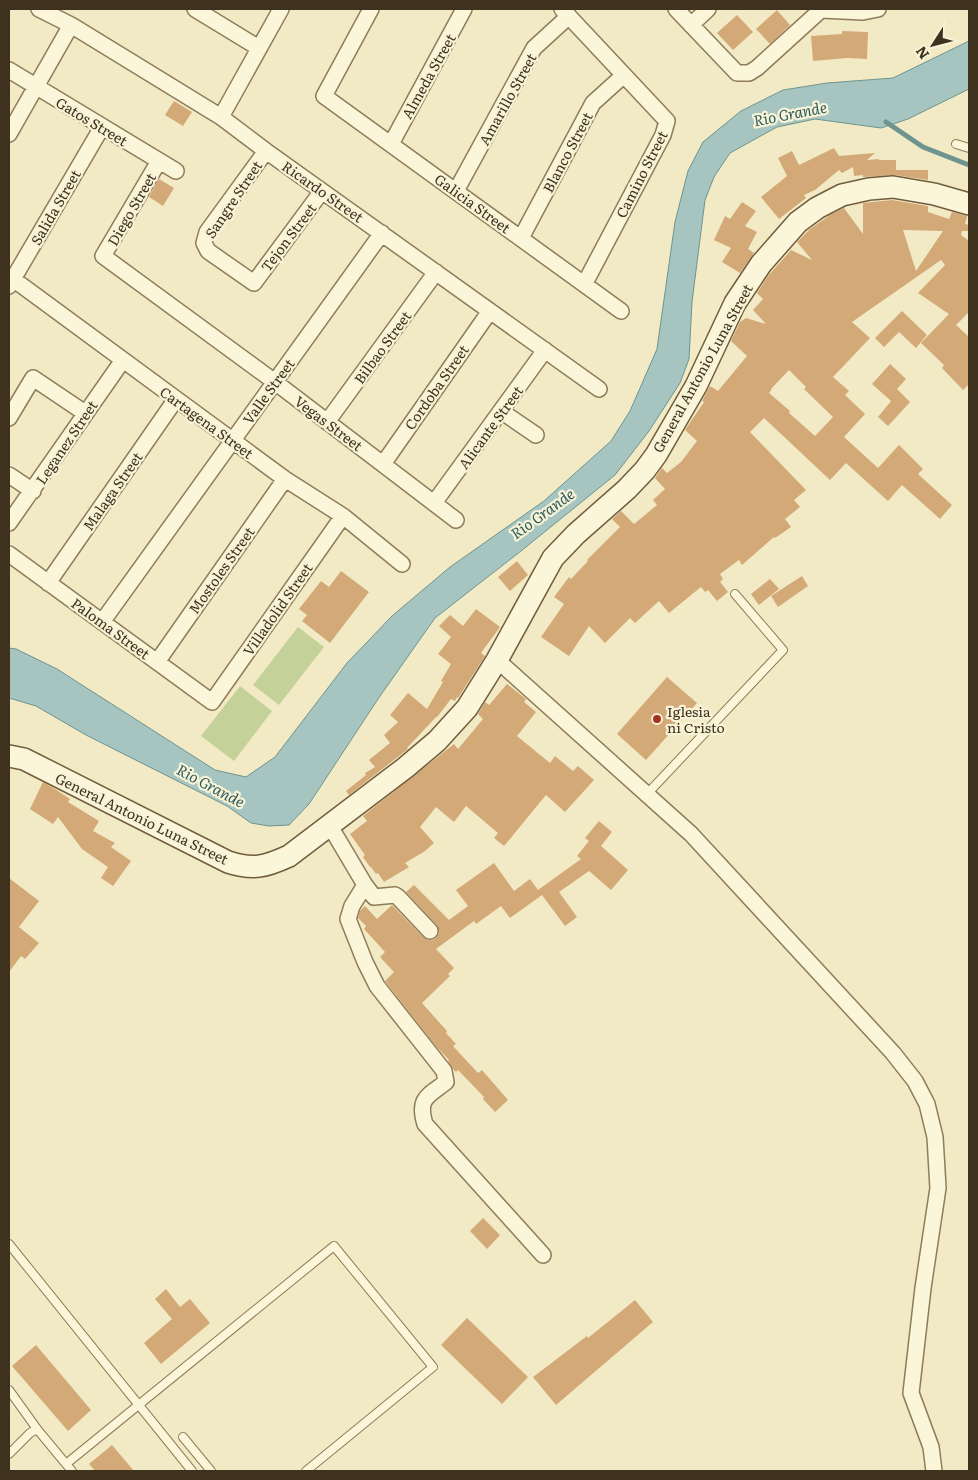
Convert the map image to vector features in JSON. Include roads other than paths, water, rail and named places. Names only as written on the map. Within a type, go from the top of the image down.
[{"type":"main road","name":"General Antonio Luna Street","points":[[9,756],[24,759],[228,862],[244,867],[259,867],[289,856],[437,741],[467,708],[497,660],[553,558],[562,547],[605,511],[645,470],[696,386],[735,303],[761,264],[798,222],[817,208],[842,195],[869,189],[893,187],[934,194],[969,204]]},
{"type":"street","name":"Ricardo Street","points":[[38,9],[70,25],[221,117],[599,389]]},
{"type":"street","points":[[195,9],[259,48]]},
{"type":"street","points":[[221,117],[281,9]]},
{"type":"street","name":"Galicia Street","points":[[371,9],[324,96],[621,310]]},
{"type":"street","name":"Almeda Street","points":[[391,144],[464,9]]},
{"type":"street","points":[[676,9],[737,73],[749,73],[757,68],[821,9],[863,12],[878,9]]},
{"type":"street","points":[[691,25],[708,9]]},
{"type":"street","name":"Camino Street","points":[[566,12],[667,121],[663,135],[585,283]]},
{"type":"street","name":"Amarillo Street","points":[[456,191],[534,48],[566,12]]},
{"type":"street","points":[[9,134],[70,25]]},
{"type":"street","name":"Gatos Street","points":[[9,70],[176,171]]},
{"type":"street","name":"Blanco Street","points":[[521,238],[593,102],[624,75]]},
{"type":"street","name":"Salida Street","points":[[11,283],[102,127]]},
{"type":"street","name":"Sangre Street","points":[[254,283],[208,251],[204,243],[207,232],[266,151]]},
{"type":"street","name":"Diego Street","points":[[103,256],[159,161]]},
{"type":"street","name":"Tejon Street","points":[[254,283],[322,191]]},
{"type":"street","name":"Valle Street","points":[[102,622],[382,233]]},
{"type":"street","name":"Vegas Street","points":[[103,256],[274,382],[456,520]]},
{"type":"street","name":"Bilbao Street","points":[[327,422],[436,272]]},
{"type":"street","name":"Cartagena Street","points":[[11,283],[123,360],[285,479],[343,516],[402,564]]},
{"type":"street","name":"Cordoba Street","points":[[383,464],[490,311]]},
{"type":"street","name":"Alicante Street","points":[[434,503],[545,350]]},
{"type":"street","name":"Leganez Street","points":[[9,523],[123,360]]},
{"type":"street","points":[[9,418],[33,378],[85,413]]},
{"type":"street","name":"Malaga Street","points":[[48,583],[176,399]]},
{"type":"street","points":[[502,411],[536,435]]},
{"type":"street","points":[[9,475],[33,490]]},
{"type":"street","name":"Mostoles Street","points":[[157,662],[285,479]]},
{"type":"street","name":"Villadolid Street","points":[[212,702],[343,516]]},
{"type":"street","name":"Paloma Street","points":[[9,554],[212,702]]},
{"type":"street","points":[[497,660],[690,834],[893,1053],[915,1081],[927,1104],[935,1137],[938,1188],[923,1288],[911,1393],[931,1447],[934,1471]]},
{"type":"street","points":[[330,826],[374,897],[395,895],[430,931]]},
{"type":"street","points":[[365,885],[352,906],[348,919],[365,962],[377,986],[444,1070],[446,1076],[446,1082],[425,1099],[421,1110],[425,1124],[543,1255]]},
{"type":"lane","points":[[956,144],[969,148]]},
{"type":"lane","points":[[647,794],[783,650],[735,594]]},
{"type":"lane","points":[[9,1244],[192,1471]]},
{"type":"lane","points":[[66,1464],[334,1246],[433,1368],[306,1471]]},
{"type":"lane","points":[[9,1390],[37,1429],[72,1471]]},
{"type":"lane","points":[[9,1454],[37,1429]]},
{"type":"lane","points":[[183,1436],[211,1471]]},
{"type":"water","name":"Rio Grande","points":[[969,41],[969,89],[908,119],[881,128],[815,119],[777,127],[730,153],[714,177],[705,200],[692,302],[689,359],[680,383],[649,431],[615,475],[435,618],[378,699],[309,804],[289,825],[269,826],[251,823],[227,806],[86,735],[36,706],[9,698],[9,648],[16,649],[57,669],[215,770],[246,777],[275,757],[347,663],[392,616],[450,567],[544,501],[611,441],[630,411],[657,349],[675,222],[688,171],[703,142],[741,111],[783,90],[827,83],[893,78]]},
{"type":"waterway","points":[[886,122],[923,147],[969,165]]},
{"type":"place","name":"Iglesia ni Cristo","points":[[657,719]]}]
